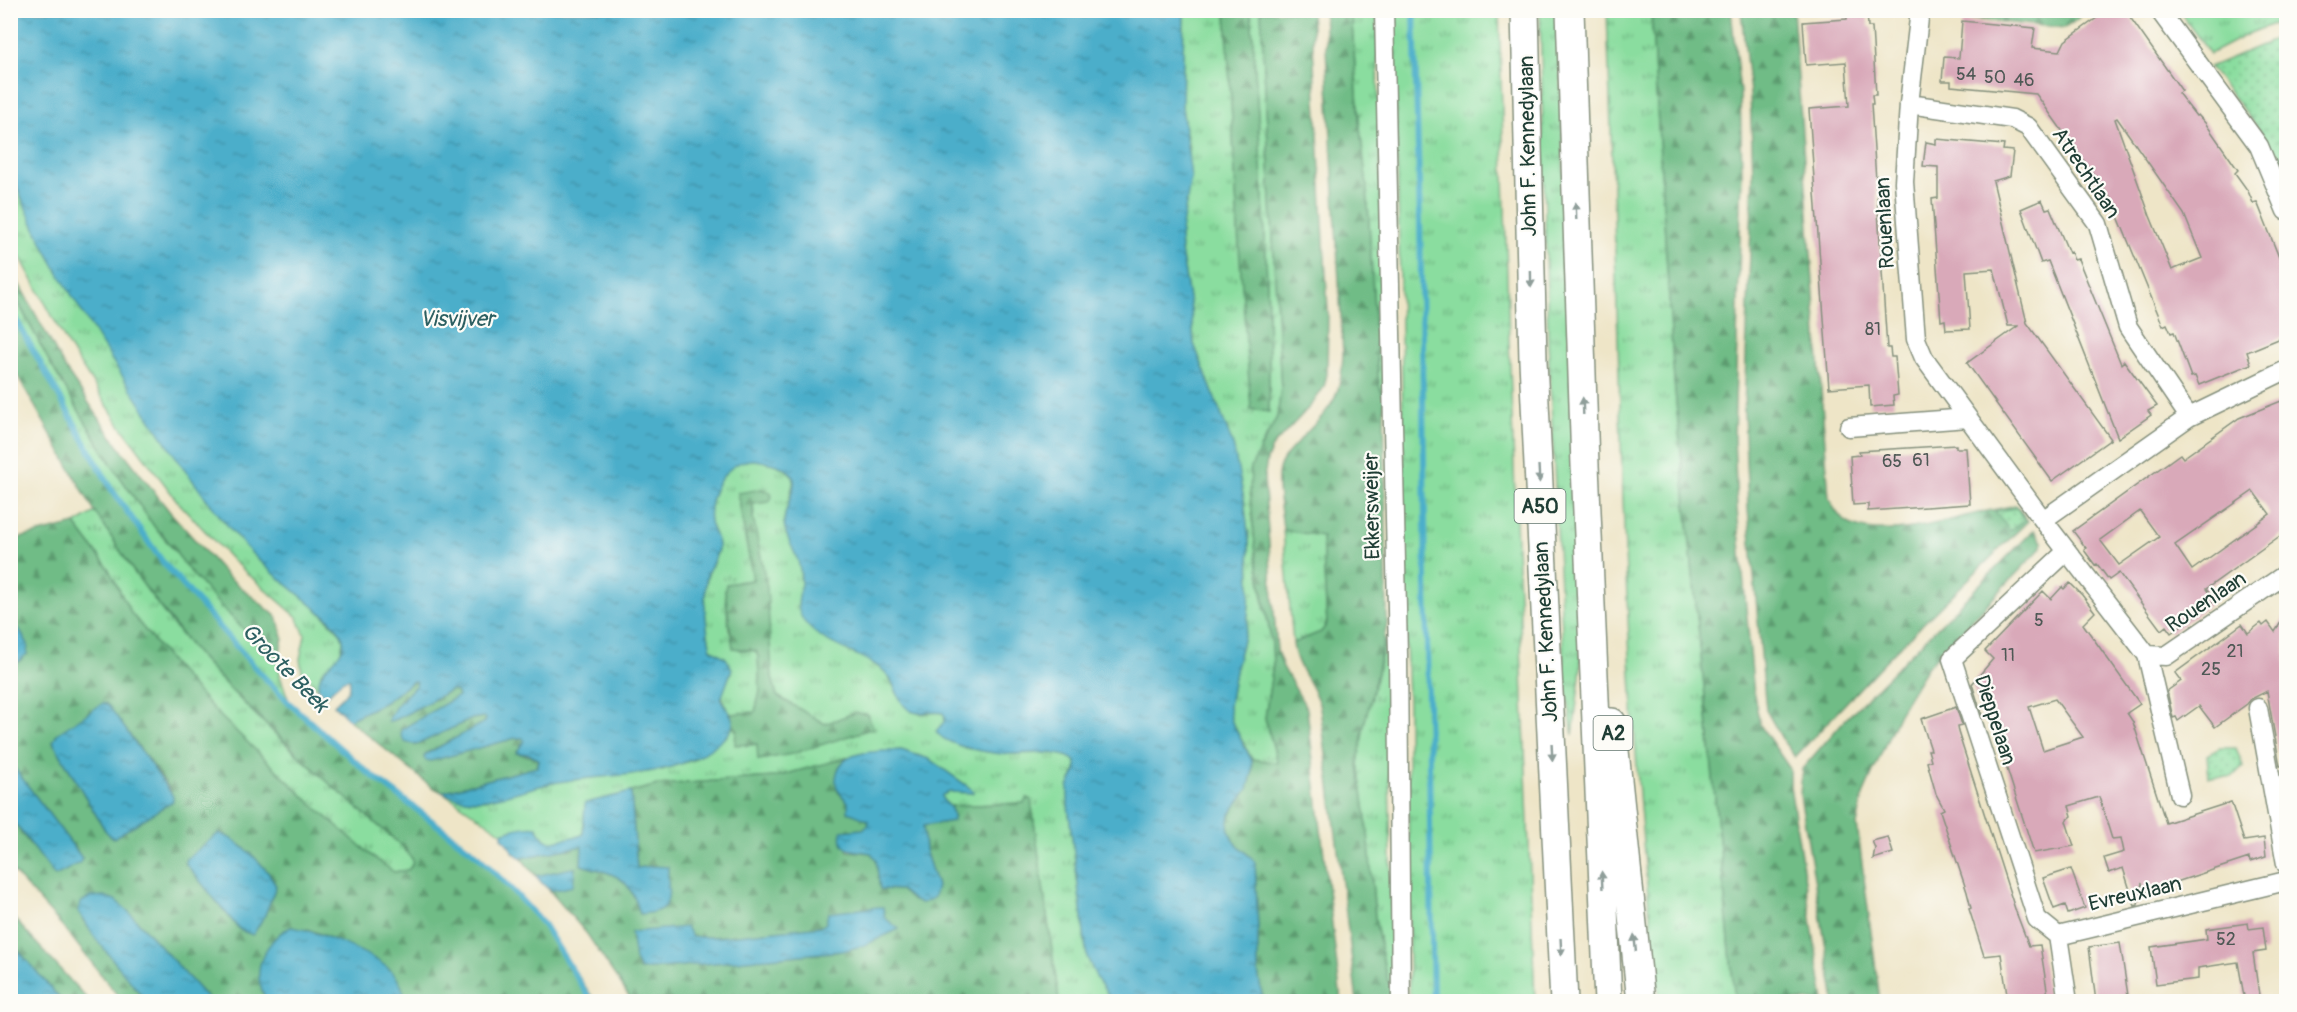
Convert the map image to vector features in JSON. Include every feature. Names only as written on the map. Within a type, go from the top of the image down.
[{"type":"highway","name":"John F. Kennedylaan","points":[[1525,10],[1534,373],[1564,1002]]},
{"type":"highway","name":"A50","points":[[1570,10],[1585,465],[1608,1002]]},
{"type":"highway","name":"A2","points":[[1585,465],[1641,1002]]},
{"type":"street","name":"Ekkersweijer","points":[[1384,10],[1398,655],[1401,1002]]},
{"type":"street","name":"Rouenlaan","points":[[1920,10],[1909,104],[1904,182],[1916,339],[1924,358],[2043,520],[2147,655],[2180,795]]},
{"type":"street","points":[[2159,10],[2259,146],[2286,211]]},
{"type":"street","name":"Atrechtlaan","points":[[1909,104],[2012,119],[2028,127],[2098,224],[2128,327],[2189,417]]},
{"type":"street","points":[[2043,520],[2189,417],[2286,370]]},
{"type":"street","points":[[1849,427],[1968,418]]},
{"type":"street","name":"Dieppelaan","points":[[2058,936],[2037,919],[1952,659],[2067,551]]},
{"type":"street","name":"Rouenlaan","points":[[2147,655],[2166,656],[2286,574]]},
{"type":"street","points":[[2258,708],[2286,864]]},
{"type":"street","name":"Evreuxlaan","points":[[2058,936],[2286,881]]},
{"type":"street","points":[[2058,936],[2068,1002]]},
{"type":"green space","points":[[1932,10],[2083,11],[2079,18],[2065,28],[1931,15]]},
{"type":"green space","points":[[1184,11],[1226,11],[1239,246],[1269,411],[1266,261],[1251,11],[1261,11],[1281,390],[1277,417],[1259,450],[1252,519],[1262,593],[1272,644],[1273,665],[1265,719],[1278,764],[1252,759],[1231,720],[1229,706],[1247,625],[1250,593],[1249,541],[1233,445],[1194,344],[1181,251],[1180,237],[1189,149],[1182,107]]},
{"type":"green space","points":[[1226,11],[1251,11],[1266,261],[1269,412],[1251,409]]},
{"type":"green space","points":[[1261,11],[1311,11],[1328,311],[1327,374],[1324,387],[1313,403],[1272,447],[1264,478],[1277,651],[1283,667],[1307,709],[1341,1001],[1263,1001],[1258,972],[1255,863],[1234,842],[1228,824],[1232,811],[1249,784],[1252,759],[1278,763],[1265,718],[1273,665],[1272,644],[1256,556],[1250,490],[1251,467],[1277,417],[1281,390]]},
{"type":"green space","points":[[1324,11],[1351,11],[1359,120],[1367,187],[1377,363],[1379,385],[1384,398],[1387,624],[1364,724],[1358,764],[1368,833],[1375,918],[1384,966],[1394,1001],[1357,1001],[1320,707],[1297,660],[1293,643],[1321,632],[1327,624],[1322,536],[1283,530],[1278,491],[1278,476],[1282,461],[1331,404],[1336,395],[1342,371],[1343,354]]},
{"type":"green space","points":[[1351,11],[1377,11],[1384,398],[1379,385],[1377,363],[1367,187],[1359,120]]},
{"type":"green space","points":[[1394,11],[1499,11],[1509,341],[1535,1001],[1409,1001],[1408,703]]},
{"type":"green space","points":[[1540,11],[1558,11],[1581,667],[1573,735],[1564,671],[1548,340]]},
{"type":"green space","points":[[1607,11],[1651,11],[1674,381],[1735,1001],[1660,1001],[1642,836],[1631,671],[1623,505]]},
{"type":"green space","points":[[1651,11],[1731,11],[1740,93],[1742,174],[1734,437],[1737,509],[1754,695],[1760,725],[1790,769],[1790,786],[1824,1001],[1735,1001],[1674,381]]},
{"type":"green space","points":[[1741,11],[1793,11],[1829,498],[1833,506],[1848,523],[1865,529],[1894,530],[1925,526],[2016,505],[2028,521],[1889,657],[1795,757],[1766,710],[1748,509],[1744,411],[1753,175],[1750,93]]},
{"type":"green space","points":[[2179,11],[2286,11],[2286,19],[2250,33],[2210,54]]},
{"type":"green space","points":[[2286,35],[2286,188],[2263,134],[2209,67]]},
{"type":"green space","points":[[10,169],[48,254],[84,315],[247,548],[320,612],[341,634],[343,641],[340,655],[321,673],[318,689],[302,672],[300,659],[305,635],[297,617],[233,561],[178,502],[120,425],[69,347],[11,240]]},
{"type":"green space","points":[[11,269],[66,370],[117,444],[170,512],[226,575],[277,617],[283,637],[279,658],[275,661],[187,568],[161,532],[158,532],[111,464],[50,363],[11,288]]},
{"type":"green space","points":[[10,288],[50,363],[111,464],[158,531],[217,602],[272,659],[275,661],[279,658],[280,676],[290,704],[162,561],[141,532],[71,420],[11,310]]},
{"type":"green space","points":[[10,310],[112,490],[162,561],[260,673],[298,712],[366,771],[477,855],[515,893],[544,925],[595,1001],[405,1001],[390,969],[326,936],[307,929],[260,985],[266,1001],[210,1001],[128,911],[82,919],[146,1001],[122,1001],[65,929],[11,869],[11,818],[31,846],[82,858],[10,762],[11,668],[22,659],[14,627],[11,627],[11,540],[75,524],[108,568],[131,613],[175,667],[217,713],[315,807],[372,856],[394,872],[408,870],[413,860],[402,846],[332,786],[237,696],[192,648],[136,575],[95,512],[11,364]],"holes":[[[106,703],[171,790],[172,801],[114,838],[105,830],[53,742]],[[219,833],[235,841],[252,855],[276,886],[265,915],[240,930],[185,862]]]},
{"type":"green space","points":[[757,460],[784,468],[794,480],[784,519],[785,529],[800,562],[801,583],[798,607],[885,672],[902,701],[912,710],[918,713],[943,713],[944,722],[965,748],[1003,754],[1061,755],[1076,762],[1076,771],[1068,787],[1068,805],[1087,957],[1098,979],[1114,1001],[1059,1001],[1031,800],[1027,798],[1024,803],[950,806],[943,800],[942,795],[950,792],[972,793],[969,787],[929,759],[901,750],[864,753],[775,777],[658,785],[586,803],[583,835],[550,842],[544,839],[543,835],[510,830],[502,833],[442,792],[470,800],[485,800],[554,782],[662,770],[693,760],[727,736],[732,727],[736,729],[746,746],[758,744],[758,760],[854,713],[825,724],[777,696],[772,677],[753,504],[738,493],[753,575],[752,580],[735,582],[725,591],[729,630],[740,650],[756,651],[760,692],[755,713],[731,714],[722,698],[731,673],[726,658],[711,649],[705,612],[706,584],[718,549],[710,522],[710,507],[714,490],[728,470],[739,463]]},
{"type":"green space","points":[[762,489],[770,492],[772,496],[769,502],[753,504],[753,517],[767,587],[772,677],[777,696],[825,724],[854,713],[867,714],[874,728],[792,754],[758,760],[757,744],[735,745],[736,729],[732,727],[731,714],[755,712],[760,692],[758,656],[756,651],[733,648],[725,591],[726,584],[753,580],[738,493]]},
{"type":"green space","points":[[2017,508],[2024,520],[2010,531],[1995,511]]},
{"type":"green space","points":[[95,512],[179,633],[217,676],[268,727],[402,846],[413,860],[408,870],[393,872],[315,807],[217,713],[175,667],[131,613],[108,568],[75,524]]},
{"type":"green space","points":[[1283,530],[1322,535],[1327,624],[1321,632],[1293,643]]},
{"type":"green space","points":[[2034,530],[2042,542],[2042,547],[1927,667],[1899,713],[1863,795],[1857,825],[1880,1001],[1835,1001],[1800,795],[1802,769],[1842,723]]},
{"type":"green space","points":[[1386,638],[1394,997],[1388,986],[1375,918],[1368,833],[1358,764],[1364,724]]},
{"type":"green space","points":[[416,680],[416,685],[407,696],[397,719],[451,690],[456,691],[458,696],[442,706],[416,745],[472,719],[483,717],[486,719],[482,725],[426,753],[431,761],[523,738],[525,741],[516,753],[538,758],[537,767],[442,792],[432,787],[349,720],[385,702]]},
{"type":"green space","points":[[2220,748],[2236,748],[2243,766],[2232,777],[2209,777],[2207,755]]},
{"type":"green space","points":[[846,758],[838,769],[838,792],[855,813],[868,820],[869,824],[863,829],[842,831],[848,851],[871,853],[876,859],[880,889],[901,890],[913,901],[937,886],[925,850],[923,826],[952,821],[954,815],[950,806],[1024,803],[1027,798],[1031,800],[1059,1001],[632,1001],[587,934],[549,890],[553,890],[575,868],[536,876],[521,858],[582,846],[581,865],[619,878],[631,891],[640,914],[668,896],[668,885],[653,866],[637,868],[631,792],[658,785],[775,777]],"holes":[[[883,914],[885,918],[843,951],[640,970],[638,967],[690,935],[732,936],[823,926],[826,923]]]},
{"type":"green space","points":[[10,914],[89,1001],[62,1001],[11,942]]},
{"type":"water","name":"Visvijver","points":[[10,11],[1184,11],[1182,107],[1191,177],[1180,237],[1181,251],[1194,344],[1233,445],[1244,499],[1249,541],[1250,593],[1247,625],[1229,706],[1231,720],[1252,761],[1252,774],[1248,789],[1230,814],[1228,827],[1232,839],[1255,862],[1258,972],[1263,1001],[1114,1002],[1111,999],[1097,979],[1087,957],[1068,805],[1068,787],[1076,771],[1076,762],[1070,757],[1051,753],[1002,754],[972,749],[947,740],[936,731],[944,722],[943,713],[919,713],[906,708],[884,671],[816,634],[807,626],[798,607],[801,572],[784,523],[794,487],[793,476],[783,467],[774,464],[749,460],[739,463],[722,478],[712,499],[710,521],[718,550],[706,580],[706,621],[711,649],[726,658],[732,669],[721,699],[733,723],[726,737],[699,756],[660,770],[553,783],[498,797],[470,800],[442,792],[537,767],[539,760],[529,754],[516,753],[524,741],[523,738],[516,738],[431,761],[425,760],[426,754],[485,722],[486,719],[483,717],[472,719],[416,745],[405,742],[401,735],[402,729],[458,696],[456,691],[451,690],[387,722],[396,706],[416,685],[417,682],[413,681],[385,702],[349,720],[334,705],[348,691],[350,679],[343,680],[325,697],[318,688],[324,670],[341,652],[343,641],[339,630],[252,553],[207,500],[157,430],[96,334],[54,266],[30,218],[11,169]]},
{"type":"water","points":[[11,627],[19,629],[28,644],[27,654],[11,668]]},
{"type":"water","points":[[103,703],[109,706],[173,796],[173,801],[114,838],[105,830],[53,742],[57,734]]},
{"type":"water","points":[[901,750],[929,759],[974,791],[972,793],[950,792],[942,795],[943,800],[950,807],[953,821],[923,826],[925,850],[937,886],[934,897],[923,903],[916,902],[901,890],[880,889],[876,859],[871,853],[845,847],[841,838],[842,831],[863,829],[869,824],[868,820],[848,812],[848,802],[836,786],[837,773],[841,765],[855,755]]},
{"type":"water","points":[[10,762],[82,858],[80,863],[55,876],[11,818]]},
{"type":"water","points":[[631,792],[637,868],[668,867],[667,901],[660,910],[652,913],[640,914],[631,891],[620,878],[581,865],[582,846],[521,858],[514,853],[502,837],[502,833],[528,827],[537,827],[544,839],[550,842],[583,835],[585,803]]},
{"type":"water","points":[[219,833],[235,841],[252,855],[276,886],[265,915],[253,935],[240,930],[186,864],[186,859]]},
{"type":"water","points":[[575,868],[573,886],[560,889],[548,889],[536,876]]},
{"type":"water","points":[[104,896],[115,900],[128,911],[210,1001],[146,1001],[93,935],[78,911],[80,903],[90,897]]},
{"type":"water","points":[[883,907],[885,918],[899,929],[865,945],[843,951],[640,970],[635,960],[631,932],[686,927],[692,937],[719,937],[822,926],[826,923],[828,913]]},
{"type":"water","points":[[291,927],[342,943],[381,963],[398,979],[405,1001],[266,1001],[259,981],[261,963],[272,941]]},
{"type":"water","points":[[11,942],[62,1001],[11,1001]]},
{"type":"building","points":[[1847,10],[1867,10],[1868,27],[1872,27],[1876,95],[1872,95],[1873,104],[1871,104],[1887,348],[1890,348],[1891,357],[1895,357],[1898,395],[1893,396],[1894,405],[1870,407],[1869,385],[1829,388],[1809,109],[1849,106],[1846,62],[1806,65],[1803,22],[1847,19]]},
{"type":"building","points":[[2108,10],[2125,10],[2182,91],[2178,93],[2196,116],[2198,115],[2206,124],[2238,170],[2235,173],[2248,191],[2253,203],[2257,202],[2286,275],[2286,336],[2247,352],[2251,364],[2199,385],[2195,376],[2191,377],[2174,332],[2171,333],[2167,324],[2163,326],[2117,214],[2121,213],[2036,94],[1951,86],[1951,81],[1942,81],[1944,57],[1959,58],[1962,21],[2035,28],[2032,48],[2060,51],[2065,41]],"holes":[[[2117,118],[2184,214],[2202,258],[2172,270],[2115,119]]]},
{"type":"building","points":[[1936,139],[2004,145],[2003,150],[2013,151],[2010,176],[1993,181],[2027,323],[2111,439],[2052,481],[1967,363],[2018,326],[2008,326],[1994,269],[1966,271],[1970,329],[1946,330],[1945,320],[1941,321],[1932,199],[1938,198],[1938,167],[1923,166],[1926,142],[1936,144]]},
{"type":"building","points":[[2042,200],[2046,209],[2050,208],[2069,253],[2071,252],[2074,260],[2078,259],[2121,364],[2124,361],[2157,406],[2148,411],[2151,415],[2118,438],[2048,261],[2041,263],[2021,209]]},
{"type":"building","points":[[2286,399],[2286,537],[2284,533],[2206,589],[2215,601],[2171,633],[2166,626],[2161,630],[2119,573],[2109,580],[2097,564],[2095,565],[2073,531],[2180,454],[2183,458],[2239,418]],"holes":[[[2253,491],[2270,514],[2192,570],[2175,545]],[[2140,511],[2159,537],[2119,565],[2100,540]]]},
{"type":"building","points":[[1956,445],[1956,448],[1966,448],[1970,504],[1868,511],[1868,504],[1853,505],[1850,456],[1860,455],[1859,451]]},
{"type":"building","points":[[2070,583],[2095,612],[2083,624],[2140,704],[2127,713],[2133,722],[2166,823],[2231,802],[2244,841],[2264,838],[2266,857],[2250,862],[2249,858],[2143,893],[2142,883],[2138,905],[2135,906],[2123,868],[2109,873],[2104,858],[2124,852],[2121,838],[2112,839],[2099,797],[2069,806],[2072,816],[2066,821],[2074,846],[2034,853],[1990,716],[1983,718],[1972,684],[1993,659],[1985,651],[2043,591],[2051,599],[2062,587],[2064,589]],"holes":[[[2055,699],[2083,737],[2043,750],[2029,707]]]},
{"type":"building","points":[[2286,614],[2286,766],[2280,766],[2267,691],[2251,699],[2215,727],[2199,706],[2178,721],[2176,717],[2173,718],[2167,691],[2181,681],[2175,673],[2242,624],[2248,633],[2261,623],[2263,626],[2268,622],[2275,632]]},
{"type":"building","points":[[1956,707],[1962,725],[1957,726],[1958,732],[2016,912],[2029,946],[2040,945],[2049,1002],[2008,1002],[2001,954],[1984,956],[1969,909],[1971,908],[1967,892],[1940,811],[1944,809],[1936,794],[1927,762],[1931,760],[1928,750],[1931,750],[1921,719]]},
{"type":"building","points":[[1888,837],[1893,853],[1873,859],[1875,848],[1872,841]]},
{"type":"building","points":[[2071,869],[2085,908],[2068,914],[2065,905],[2054,909],[2043,878]]},
{"type":"building","points":[[2248,923],[2249,929],[2263,927],[2266,951],[2253,953],[2260,1002],[2245,1002],[2238,962],[2198,968],[2198,979],[2156,984],[2151,947],[2207,939],[2206,929]]},
{"type":"building","points":[[2120,943],[2129,1002],[2096,1002],[2089,947]]},
{"type":"waterway","points":[[1414,10],[1420,221],[1433,1002]]},
{"type":"waterway","name":"Groote Beek","points":[[10,309],[112,490],[162,561],[290,704],[366,771],[477,855],[515,893],[544,925],[592,1002]]}]
